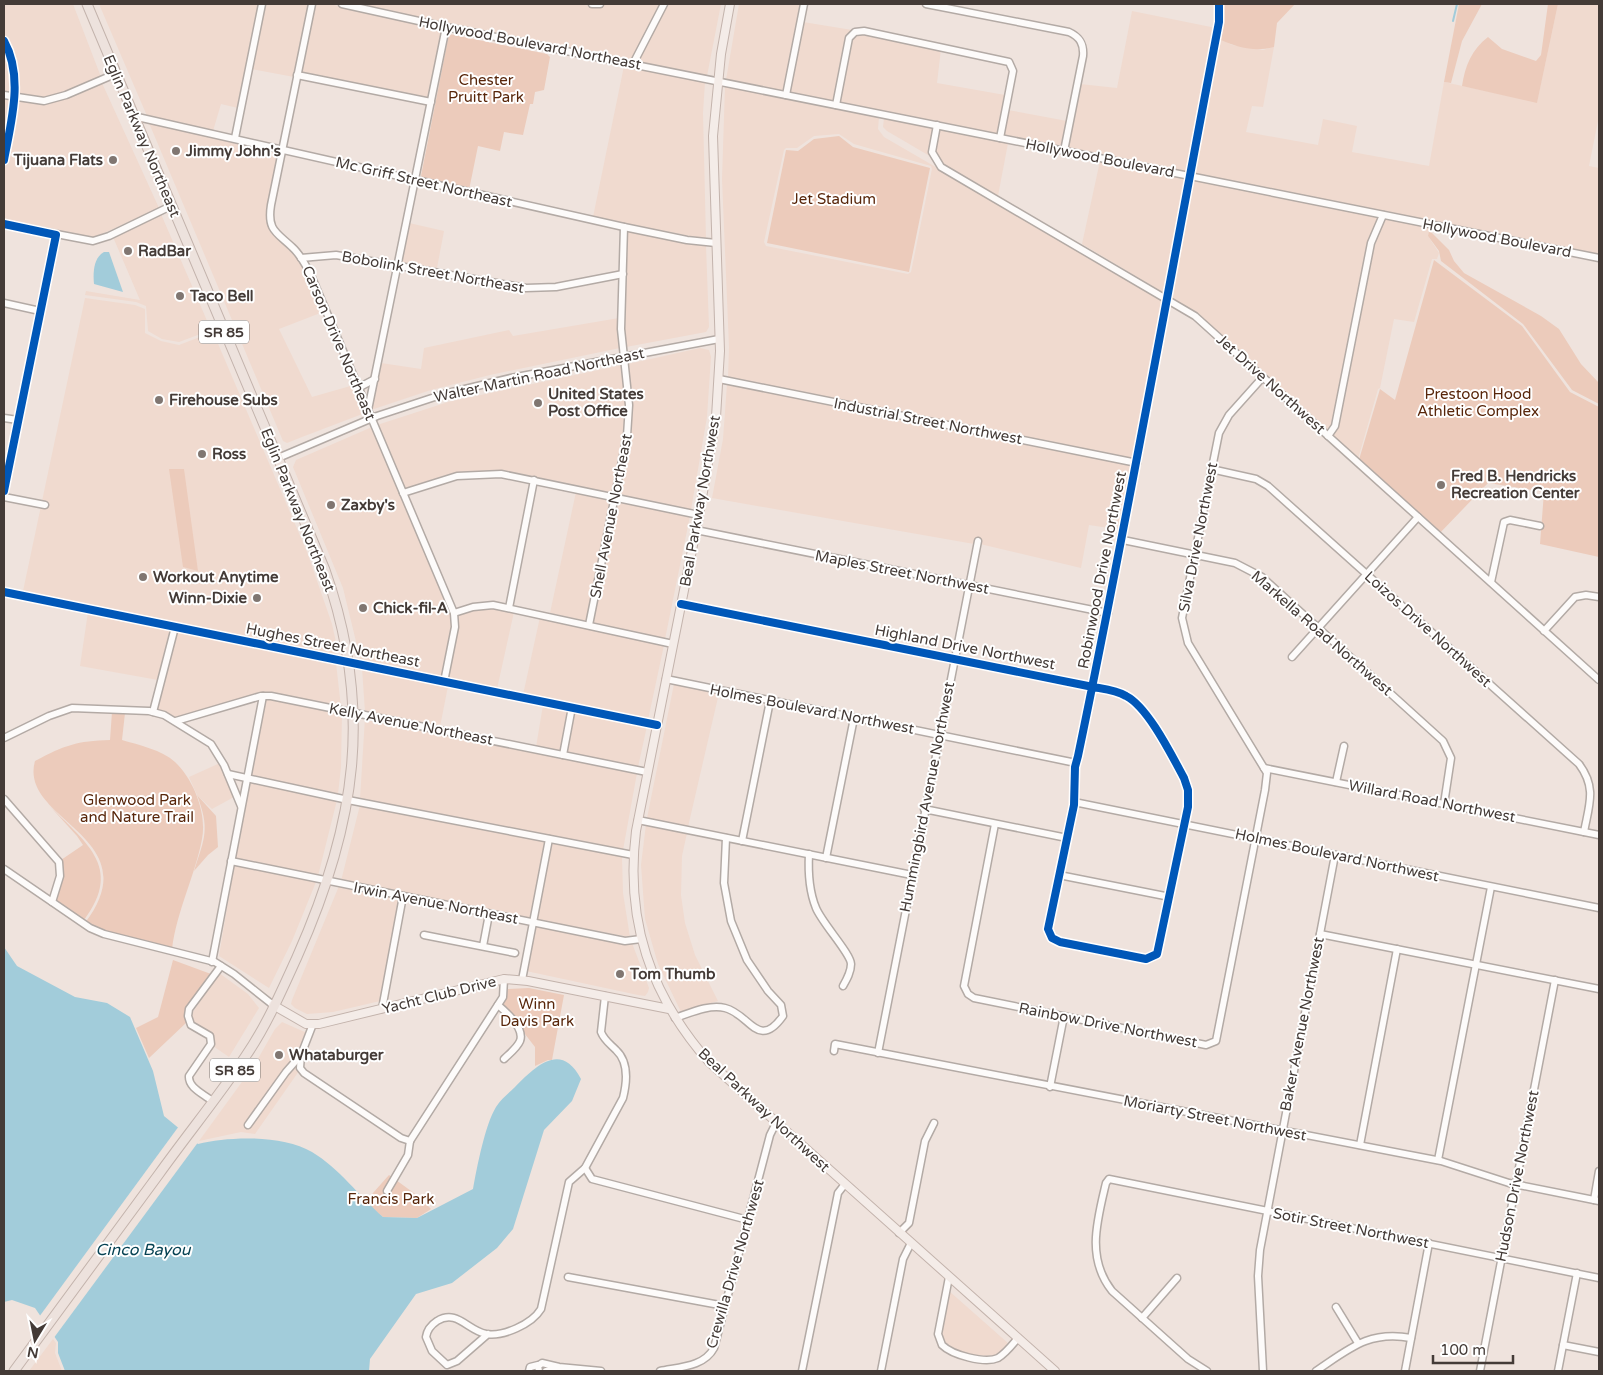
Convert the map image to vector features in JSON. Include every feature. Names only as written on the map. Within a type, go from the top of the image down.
[{"type":"highway","name":"Eglin Parkway Northeast","points":[[14,1371],[246,1055],[301,948],[328,881],[342,835],[353,751],[353,713],[349,662],[339,613],[328,578],[87,4]]},
{"type":"main road","name":"Beal Parkway Northwest","points":[[730,4],[718,81],[713,145],[719,379],[712,450],[647,772],[633,855],[634,899],[641,939],[652,971],[669,1008],[709,1062],[1055,1371]]},
{"type":"main road","name":"Yacht Club Drive","points":[[313,1024],[504,979],[522,980],[669,1008]]},
{"type":"main road","points":[[273,1005],[306,1024],[313,1024]]},
{"type":"street","points":[[235,138],[262,4]]},
{"type":"street","name":"Carson Drive Northeast","points":[[312,4],[271,205],[270,223],[277,235],[301,258],[454,613],[455,627],[444,682]]},
{"type":"street","name":"Hollywood Boulevard Northeast","points":[[342,4],[446,27],[718,81]]},
{"type":"street","points":[[592,4],[600,4]]},
{"type":"street","points":[[633,64],[664,4]]},
{"type":"street","points":[[786,95],[804,4]]},
{"type":"street","points":[[926,4],[1069,32],[1080,40],[1083,56],[1064,151]]},
{"type":"street","name":"Robinwood Drive Northwest","points":[[1185,824],[1159,950],[1153,957],[1146,959],[1060,942],[1052,938],[1048,929],[1074,802],[1076,763],[1123,540],[1166,298],[1219,22],[1219,4]]},
{"type":"street","points":[[368,410],[446,27]]},
{"type":"street","points":[[836,105],[849,38],[855,32],[864,31],[1009,62],[1013,71],[1000,138]]},
{"type":"street","points":[[4,41],[12,64],[15,83],[4,160]]},
{"type":"street","points":[[4,95],[44,101],[66,95],[115,74]]},
{"type":"street","points":[[297,75],[431,102]]},
{"type":"street","name":"Hollywood Boulevard","points":[[718,81],[1599,258]]},
{"type":"street","name":"Mc Griff Street Northeast","points":[[133,116],[624,227],[687,240],[716,243]]},
{"type":"street","name":"Jet Drive Northwest","points":[[937,125],[932,152],[941,167],[1166,298],[1200,321],[1599,680]]},
{"type":"street","points":[[4,224],[86,241],[98,240],[171,206]]},
{"type":"street","points":[[1328,436],[1335,426],[1372,243],[1383,215]]},
{"type":"street","name":"Shell Avenue Northeast","points":[[589,625],[615,497],[628,419],[621,329],[624,227]]},
{"type":"street","points":[[4,491],[56,235]]},
{"type":"street","name":"Bobolink Street Northeast","points":[[301,258],[336,255],[526,288],[556,287],[623,274]]},
{"type":"street","points":[[4,303],[40,311]]},
{"type":"street","name":"Walter Martin Road Northeast","points":[[278,458],[371,418],[480,385],[624,355],[719,339]]},
{"type":"street","name":"Silva Drive Northwest","points":[[1256,839],[1266,790],[1266,773],[1185,637],[1182,618],[1219,433],[1224,423],[1262,377]]},
{"type":"street","points":[[358,388],[375,379]]},
{"type":"street","name":"Industrial Street Northwest","points":[[719,379],[1137,463]]},
{"type":"street","points":[[4,418],[18,420]]},
{"type":"street","name":"Loizos Drive Northwest","points":[[1211,469],[1256,479],[1268,486],[1579,764],[1589,779],[1591,789],[1584,832]]},
{"type":"street","points":[[403,493],[434,482],[472,475],[501,474],[700,515]]},
{"type":"street","points":[[509,608],[534,480]]},
{"type":"street","points":[[4,497],[45,505]]},
{"type":"street","points":[[1292,657],[1418,517]]},
{"type":"street","points":[[1491,582],[1504,522],[1510,520],[1540,526]]},
{"type":"street","name":"Maples Street Northwest","points":[[696,530],[1108,613]]},
{"type":"street","name":"Markella Road Northwest","points":[[1123,540],[1235,563],[1256,573],[1443,740],[1451,758],[1444,804]]},
{"type":"street","name":"Hummingbird Avenue Northwest","points":[[878,1052],[953,658],[978,541]]},
{"type":"street","name":"Hughes Street Northeast","points":[[4,592],[657,725]]},
{"type":"street","points":[[1544,631],[1575,598],[1586,595],[1599,597]]},
{"type":"street","points":[[454,613],[484,604],[673,644]]},
{"type":"street","name":"Highland Drive Northwest","points":[[681,604],[953,658],[1093,687],[1127,696],[1144,711],[1187,785],[1188,799],[1185,824]]},
{"type":"street","points":[[153,712],[175,627]]},
{"type":"street","name":"Holmes Boulevard Northwest","points":[[666,680],[1076,763]]},
{"type":"street","points":[[212,962],[263,696]]},
{"type":"street","name":"Kelly Avenue Northeast","points":[[176,721],[263,696],[647,772]]},
{"type":"street","points":[[742,841],[770,701]]},
{"type":"street","points":[[4,738],[49,716],[72,708],[153,712],[176,721],[211,744],[228,774],[242,806]]},
{"type":"street","points":[[563,755],[572,708]]},
{"type":"street","points":[[826,858],[854,718]]},
{"type":"street","points":[[1336,782],[1344,746]]},
{"type":"street","name":"Willard Road Northwest","points":[[1264,768],[1599,835]]},
{"type":"street","points":[[228,774],[348,800],[633,855]]},
{"type":"street","points":[[4,799],[59,862],[60,876],[52,902]]},
{"type":"street","name":"Holmes Boulevard Northwest","points":[[1074,802],[1599,908]]},
{"type":"street","points":[[924,810],[1067,838]]},
{"type":"street","points":[[638,820],[912,875]]},
{"type":"street","name":"Rainbow Drive Northwest","points":[[995,824],[965,989],[974,998],[1206,1045],[1216,1041],[1256,839]]},
{"type":"street","points":[[675,1018],[705,1009],[724,1008],[732,1010],[755,1029],[765,1031],[774,1027],[784,1013],[781,1005],[768,991],[747,960],[733,928],[724,883],[726,838]]},
{"type":"street","points":[[522,980],[549,839]]},
{"type":"street","points":[[809,854],[809,881],[816,908],[826,927],[849,955],[851,963],[843,986]]},
{"type":"street","name":"Baker Avenue Northwest","points":[[1263,1371],[1259,1262],[1266,1210],[1335,855]]},
{"type":"street","name":"Irwin Avenue Northeast","points":[[231,861],[625,940],[641,939]]},
{"type":"street","points":[[4,869],[86,925],[104,934],[212,962],[221,966],[273,1005]]},
{"type":"street","points":[[1059,875],[1170,897]]},
{"type":"street","points":[[1438,1160],[1491,886]]},
{"type":"street","points":[[382,1009],[403,896]]},
{"type":"street","points":[[483,946],[489,914]]},
{"type":"street","points":[[1320,934],[1599,989]]},
{"type":"street","points":[[424,935],[515,953]]},
{"type":"street","points":[[1360,1146],[1398,949]]},
{"type":"street","points":[[212,1101],[191,1085],[188,1080],[211,1044],[210,1036],[191,1025],[188,1016],[189,1009],[221,966]]},
{"type":"street","points":[[387,1191],[410,1151],[410,1141],[500,1007],[503,997],[504,979]]},
{"type":"street","name":"Hudson Drive Northwest","points":[[1480,1371],[1555,980]]},
{"type":"street","points":[[488,1334],[451,1316],[432,1325],[426,1337],[432,1351],[447,1365],[457,1361],[488,1334],[528,1324],[541,1309],[546,1294],[569,1182],[585,1168],[623,1098],[626,1086],[626,1070],[622,1058],[601,1032],[605,996]]},
{"type":"street","points":[[500,1007],[513,1020],[521,1038],[504,1059]]},
{"type":"street","points":[[1050,1087],[1064,1016]]},
{"type":"street","points":[[313,1024],[301,1054],[300,1068],[304,1073],[401,1138],[410,1141]]},
{"type":"street","name":"Moriarty Street Northwest","points":[[834,1051],[835,1044],[1050,1087],[1438,1160],[1515,1184],[1596,1200]]},
{"type":"street","points":[[248,1125],[301,1054]]},
{"type":"street","name":"Crewilla Drive Northwest","points":[[660,1371],[699,1363],[709,1356],[714,1348],[770,1135],[776,1123]]},
{"type":"street","points":[[899,1233],[909,1223],[925,1141],[934,1123]]},
{"type":"street","points":[[585,1168],[592,1179],[748,1220]]},
{"type":"street","points":[[1596,1200],[1599,1171]]},
{"type":"street","name":"Sotir Street Northwest","points":[[1142,1318],[1112,1291],[1103,1279],[1096,1263],[1095,1237],[1106,1183],[1109,1179],[1599,1278]]},
{"type":"street","points":[[802,1371],[838,1193],[845,1184]]},
{"type":"street","points":[[1405,1371],[1429,1243]]},
{"type":"street","points":[[881,1371],[902,1259],[911,1244]]},
{"type":"street","points":[[1558,1371],[1577,1273]]},
{"type":"street","points":[[568,1276],[725,1306]]},
{"type":"street","points":[[950,1277],[938,1334],[942,1345],[958,1355],[994,1360],[1002,1355],[1018,1338]]},
{"type":"street","points":[[1177,1278],[1142,1318],[1188,1359],[1207,1371]]},
{"type":"street","points":[[1336,1307],[1358,1343]]},
{"type":"street","points":[[1316,1371],[1358,1343],[1381,1336],[1411,1338]]},
{"type":"street","points":[[1563,1344],[1599,1352]]},
{"type":"street","points":[[529,1371],[530,1367],[539,1368],[542,1363],[559,1367],[601,1371]]},
{"type":"street","points":[[546,1371],[559,1367]]},
{"type":"shaded area","points":[[4,4],[73,4],[101,77],[65,92],[44,98],[17,95],[18,83],[15,63],[4,35]]},
{"type":"shaded area","points":[[99,4],[259,4],[238,108],[221,104],[213,131],[147,116]]},
{"type":"shaded area","points":[[265,4],[309,4],[294,77],[252,69]]},
{"type":"shaded area","points":[[315,4],[329,4],[443,29],[429,99],[301,73]]},
{"type":"shaded area","points":[[355,4],[577,4],[598,7],[607,4],[661,4],[632,61]]},
{"type":"shaded area","points":[[667,4],[721,4],[707,76],[637,62]]},
{"type":"shaded area","points":[[739,4],[802,4],[784,91],[726,80]]},
{"type":"shaded area","points":[[1558,4],[1599,4],[1599,116],[1589,166],[1599,168],[1599,255],[1193,173],[1221,29],[1222,40],[1232,45],[1263,50],[1274,47],[1263,107],[1252,106],[1246,132],[1318,145],[1323,119],[1357,126],[1352,152],[1429,166],[1444,82],[1537,102]]},
{"type":"shaded area","points":[[1132,11],[1216,28],[1188,172],[1067,148],[1080,84],[1117,88]]},
{"type":"shaded area","points":[[803,22],[852,30],[847,37],[834,101],[789,92]]},
{"type":"shaded area","points":[[856,34],[941,49],[937,83],[1005,95],[998,134],[839,102],[852,39]]},
{"type":"shaded area","points":[[4,46],[10,65],[11,94],[4,92]]},
{"type":"shaded area","points":[[624,66],[705,82],[703,113],[706,239],[593,217]]},
{"type":"shaded area","points":[[102,83],[159,208],[93,238],[4,221],[4,174],[16,101],[45,104],[67,98]]},
{"type":"shaded area","points":[[725,86],[879,117],[878,129],[884,137],[1163,299],[1135,460],[728,378],[729,347],[722,179]],"holes":[[[839,134],[854,144],[931,166],[932,169],[911,272],[908,274],[766,246],[764,242],[784,150],[786,148],[797,148],[814,136]]]},
{"type":"shaded area","points":[[4,98],[10,100],[4,146]]},
{"type":"shaded area","points":[[1008,110],[1067,121],[1062,147],[1003,135]]},
{"type":"shaded area","points":[[884,118],[1008,143],[998,196],[887,131],[883,127]]},
{"type":"shaded area","points":[[149,123],[279,151],[268,205],[267,224],[272,234],[299,259],[323,312],[279,329],[312,397],[354,385],[365,413],[287,443],[283,441]]},
{"type":"shaded area","points":[[1100,161],[1186,178],[1164,293],[1082,244]]},
{"type":"shaded area","points":[[1192,179],[1379,217],[1369,243],[1332,425],[1328,432],[1202,318],[1169,296]]},
{"type":"shaded area","points":[[161,214],[211,330],[179,342],[162,339],[148,331],[146,306],[136,302],[85,295],[86,291],[140,300],[113,237]]},
{"type":"shaded area","points":[[1384,218],[1429,227],[1428,236],[1439,253],[1437,259],[1432,259],[1414,322],[1394,319],[1380,388],[1378,389],[1358,459],[1332,435],[1374,244]]},
{"type":"shaded area","points":[[409,223],[444,231],[437,268],[401,262]]},
{"type":"shaded area","points":[[627,231],[706,246],[709,327],[706,332],[626,347],[624,329]]},
{"type":"shaded area","points":[[85,298],[135,305],[145,309],[145,333],[161,341],[179,345],[213,332],[307,552],[332,624],[338,651],[334,655],[23,591]]},
{"type":"shaded area","points":[[619,318],[620,348],[490,375],[431,390],[371,410],[381,363],[421,369],[424,348],[509,330],[513,336]]},
{"type":"shaded area","points":[[700,348],[709,350],[711,357],[707,417],[691,510],[619,494],[630,437],[631,404],[628,364]]},
{"type":"shaded area","points":[[622,365],[626,405],[624,436],[613,493],[518,473],[485,471],[446,475],[404,489],[377,425],[448,402]]},
{"type":"shaded area","points":[[727,384],[1134,466],[1122,530],[1089,525],[1081,568],[980,544],[981,539],[976,538],[974,544],[712,498],[723,439]]},
{"type":"shaded area","points":[[372,427],[452,614],[453,621],[443,678],[361,662],[343,588],[293,467],[296,460]]},
{"type":"shaded area","points":[[576,492],[612,499],[587,621],[550,613]]},
{"type":"shaded area","points":[[617,500],[690,516],[665,639],[592,622]]},
{"type":"shaded area","points":[[493,608],[514,612],[497,689],[448,679],[458,627],[458,615],[473,610]]},
{"type":"shaded area","points":[[88,612],[171,629],[158,680],[80,666]]},
{"type":"shaded area","points":[[540,617],[664,645],[648,720],[523,695]]},
{"type":"shaded area","points":[[177,631],[336,663],[341,707],[261,692],[176,718],[156,710]]},
{"type":"shaded area","points":[[362,668],[448,686],[440,727],[365,712]]},
{"type":"shaded area","points":[[674,684],[719,693],[688,827],[647,818]]},
{"type":"shaded area","points":[[265,699],[342,713],[341,767],[338,794],[250,775]]},
{"type":"shaded area","points":[[543,705],[569,710],[561,752],[536,747]]},
{"type":"shaded area","points":[[574,711],[647,726],[638,767],[566,753]]},
{"type":"shaded area","points":[[365,718],[637,773],[623,850],[360,799]]},
{"type":"shaded area","points":[[220,763],[234,797],[212,809],[197,795],[189,777]]},
{"type":"shaded area","points":[[249,781],[337,800],[318,876],[235,859]]},
{"type":"shaded area","points":[[360,805],[546,841],[531,919],[341,881]]},
{"type":"shaded area","points":[[646,824],[687,833],[682,856],[681,895],[685,923],[695,955],[718,1001],[681,1012],[658,964],[645,919],[641,865]]},
{"type":"shaded area","points":[[551,842],[622,857],[623,893],[630,937],[536,920]]},
{"type":"shaded area","points":[[234,865],[316,882],[292,941],[269,988],[219,956]]},
{"type":"shaded area","points":[[339,886],[400,899],[380,1001],[333,1012],[307,1014],[295,1008],[291,1004],[292,1000]]},
{"type":"shaded area","points":[[535,926],[632,943],[649,988],[648,992],[645,996],[638,995],[526,971]]},
{"type":"shaded area","points":[[219,973],[248,994],[259,1008],[229,1057],[213,1046],[211,1034],[193,1023],[191,1015]]},
{"type":"shaded area","points":[[282,1022],[307,1033],[300,1052],[284,1070],[244,1126],[248,1129],[297,1062],[299,1071],[255,1134],[241,1132],[199,1141],[255,1064],[275,1029]]},
{"type":"shaded area","points":[[949,1291],[1009,1344],[1001,1352],[993,1356],[974,1355],[954,1350],[944,1343],[941,1337]]},
{"type":"shaded area","points":[[53,1339],[56,1343],[55,1353],[62,1371],[29,1371]]},
{"type":"green space","points":[[1224,4],[1295,4],[1277,23],[1274,47],[1254,49],[1221,40]]},
{"type":"green space","points":[[1459,4],[1482,4],[1462,41],[1451,83],[1444,82]]},
{"type":"green space","points":[[1548,4],[1558,4],[1537,103],[1462,86],[1470,59],[1488,37],[1502,49],[1536,61],[1541,55]]},
{"type":"green space","name":"Chester Pruitt Park","points":[[449,34],[547,54],[550,57],[544,90],[535,92],[533,104],[530,104],[523,135],[504,132],[500,151],[478,146],[469,190],[425,180],[421,176]]},
{"type":"green space","name":"Jet Stadium","points":[[839,136],[853,147],[930,168],[909,272],[767,243],[786,150],[798,151],[814,139]]},
{"type":"green space","points":[[1429,230],[1449,250],[1454,261],[1464,273],[1541,316],[1559,329],[1581,364],[1599,383],[1599,404],[1572,390],[1523,324],[1441,261],[1439,251],[1428,236]]},
{"type":"green space","name":"Prestoon Hood Athletic Complex","points":[[1434,260],[1522,326],[1570,392],[1599,407],[1599,557],[1540,544],[1544,492],[1488,483],[1438,535],[1358,463],[1380,389],[1395,400]]},
{"type":"green space","points":[[169,469],[184,469],[198,571],[183,567]]},
{"type":"green space","name":"Glenwood Park and Nature Trail","points":[[112,712],[125,713],[122,740],[157,751],[170,758],[182,769],[193,788],[201,808],[203,819],[202,839],[174,935],[172,949],[98,929],[85,923],[101,894],[103,869],[94,849],[45,799],[35,782],[35,761],[71,745],[89,741],[110,740]]},
{"type":"green space","points":[[197,795],[216,816],[218,847],[194,871],[201,850],[205,825]]},
{"type":"green space","points":[[48,804],[86,843],[95,856],[100,869],[101,884],[96,901],[84,920],[56,901],[63,873],[61,860],[83,845]]},
{"type":"green space","points":[[173,960],[211,974],[188,1009],[187,1022],[149,1058],[136,1028],[158,1017]]},
{"type":"green space","name":"Winn Davis Park","points":[[529,988],[564,995],[552,1060],[535,1066],[535,1047],[501,1003],[508,989]]},
{"type":"green space","name":"Francis Park","points":[[389,1175],[418,1196],[431,1209],[417,1218],[383,1217],[365,1202]]},
{"type":"water","points":[[104,252],[109,252],[123,292],[94,284],[96,262]]},
{"type":"water","name":"Cinco Bayou","points":[[4,947],[17,966],[75,997],[107,1003],[130,1017],[153,1071],[164,1116],[198,1144],[225,1139],[256,1139],[286,1142],[300,1146],[331,1166],[383,1217],[417,1218],[473,1189],[485,1135],[496,1107],[523,1079],[540,1065],[557,1059],[565,1061],[581,1079],[572,1101],[544,1130],[513,1229],[497,1248],[452,1283],[416,1294],[370,1359],[369,1371],[65,1371],[58,1353],[58,1342],[35,1308],[12,1300],[4,1302]]},
{"type":"pier","points":[[179,1126],[199,1141],[53,1339],[39,1317]]},
{"type":"waterway","points":[[1453,21],[1457,4]]},
{"type":"cycle path","points":[[681,604],[1093,687],[1110,690],[1122,694],[1134,702],[1143,710],[1159,733],[1184,778],[1188,790],[1188,807],[1157,954],[1146,959],[1060,942],[1052,938],[1048,929],[1074,805],[1075,767],[1078,756],[1097,664],[1115,573],[1219,22],[1219,4]]},
{"type":"cycle path","points":[[4,41],[10,55],[15,84],[4,160]]},
{"type":"cycle path","points":[[4,224],[56,235],[4,491]]},
{"type":"cycle path","points":[[4,592],[657,725]]},
{"type":"place","name":"Jimmy John's","points":[[176,151]]},
{"type":"place","name":"Tijuana Flats","points":[[113,160]]},
{"type":"place","name":"RadBar","points":[[128,251]]},
{"type":"place","name":"Taco Bell","points":[[180,296]]},
{"type":"place","name":"Firehouse Subs","points":[[159,400]]},
{"type":"place","name":"United States Post Office","points":[[538,403]]},
{"type":"place","name":"Ross","points":[[202,454]]},
{"type":"place","name":"Fred B. Hendricks Recreation Center","points":[[1441,485]]},
{"type":"place","name":"Zaxby's","points":[[331,505]]},
{"type":"place","name":"Workout Anytime","points":[[143,577]]},
{"type":"place","name":"Winn-Dixie","points":[[257,598]]},
{"type":"place","name":"Chick-fil-A","points":[[363,608]]},
{"type":"place","name":"Tom Thumb","points":[[620,974]]},
{"type":"place","name":"Whataburger","points":[[279,1055]]}]
